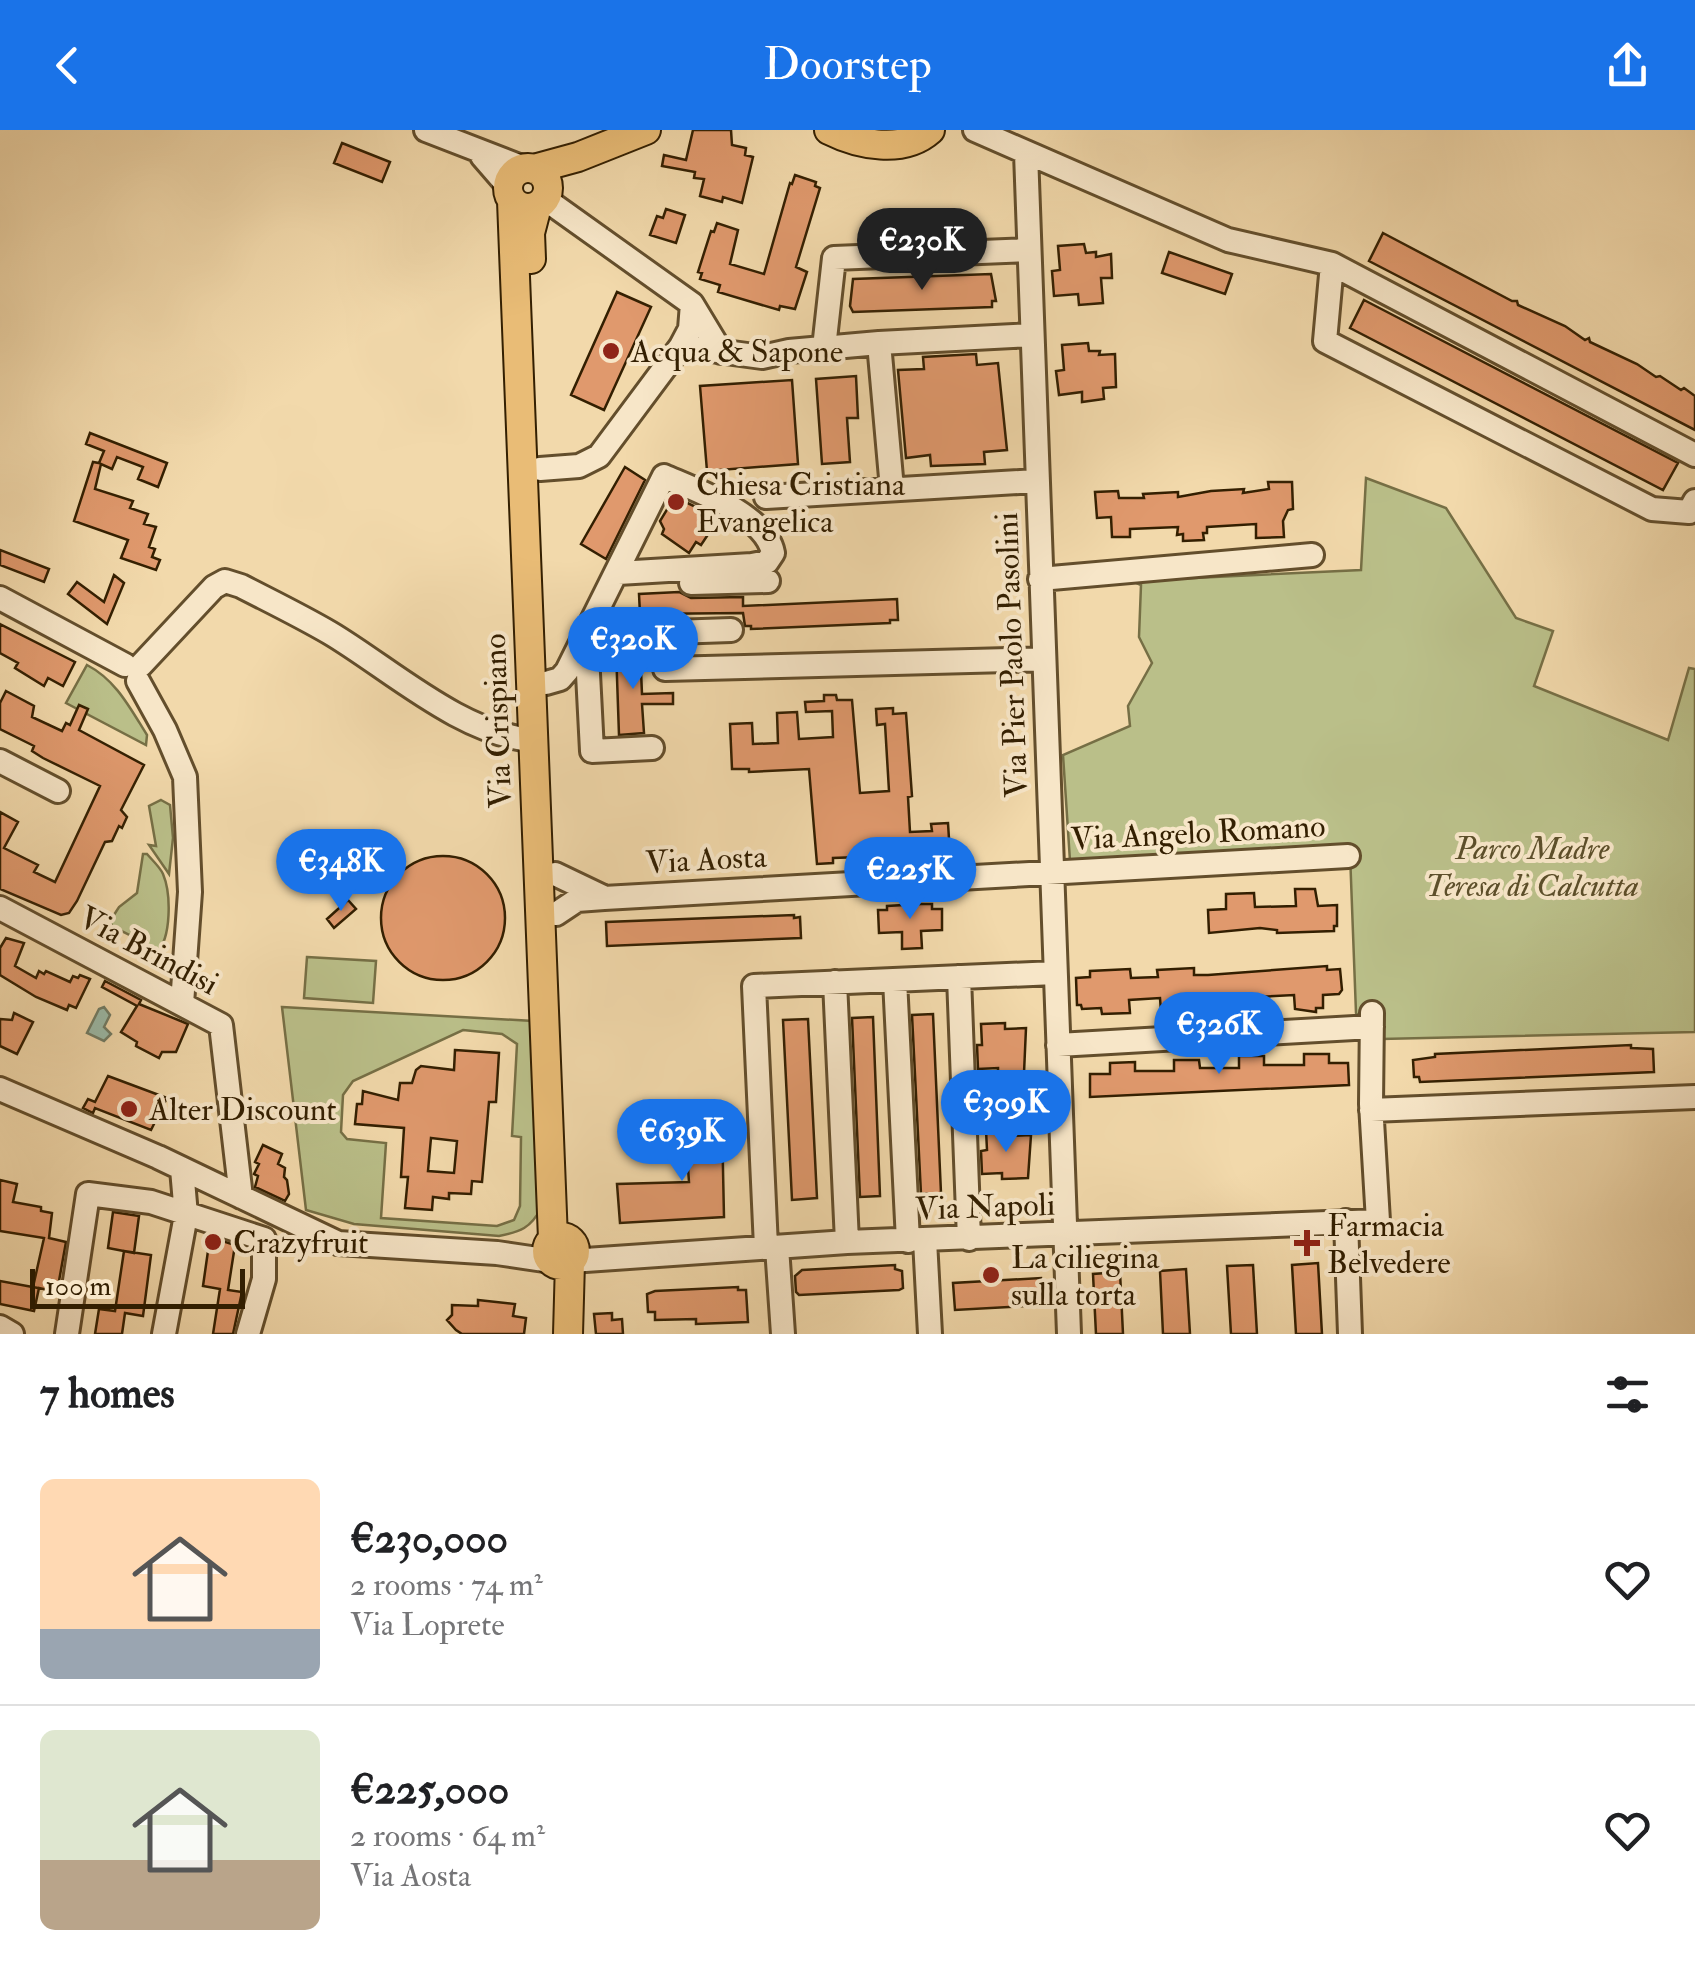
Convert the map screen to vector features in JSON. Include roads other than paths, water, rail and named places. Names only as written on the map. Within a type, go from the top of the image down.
[{"type":"main road","points":[[530,188],[578,157],[646,130]]},
{"type":"main road","points":[[828,130],[868,144],[899,144],[920,139],[930,130]]},
{"type":"main road","name":"Via Crispiano","points":[[530,188],[556,914],[562,1251],[552,1334]]},
{"type":"main road","name":"Via Crispiano","points":[[530,188],[533,740],[568,1334]]},
{"type":"street","points":[[426,130],[480,153],[692,304],[721,352]]},
{"type":"street","points":[[975,130],[1228,240],[1332,264],[1695,455]]},
{"type":"street","name":"Via Pier Paolo Pasolini","points":[[1026,153],[1070,1334]]},
{"type":"street","points":[[824,348],[834,258],[1028,250]]},
{"type":"street","points":[[1332,264],[1325,341],[1652,509],[1689,512],[1695,502]]},
{"type":"street","points":[[540,469],[579,466],[599,456],[681,346],[690,329],[692,304]]},
{"type":"street","points":[[681,346],[762,357],[879,342],[1030,335]]},
{"type":"street","points":[[879,342],[892,489]]},
{"type":"street","name":"Via Crispiano","points":[[546,683],[560,679],[567,671],[664,476],[721,502],[771,540],[773,553],[767,562],[618,572]]},
{"type":"street","points":[[766,497],[1036,481]]},
{"type":"street","points":[[1040,579],[1312,555]]},
{"type":"street","points":[[135,670],[214,586],[226,581],[330,633],[392,676],[489,732],[533,740]]},
{"type":"street","name":"Via Crispiano","points":[[586,635],[627,585],[768,581]]},
{"type":"street","points":[[0,598],[135,670],[165,730],[184,777],[190,892],[182,1004]]},
{"type":"street","points":[[652,748],[592,751],[586,635],[731,630]]},
{"type":"street","points":[[664,631],[665,668],[1043,659]]},
{"type":"street","points":[[0,761],[58,791]]},
{"type":"street","name":"Via Angelo Romano","points":[[1052,873],[1348,856]]},
{"type":"street","name":"Via Aosta","points":[[604,898],[1052,873]]},
{"type":"street","points":[[555,874],[604,898]]},
{"type":"street","points":[[556,914],[577,900],[604,898]]},
{"type":"street","name":"Via Brindisi","points":[[0,908],[222,1025],[241,1196]]},
{"type":"street","points":[[783,1334],[772,1247],[754,986],[1056,973]]},
{"type":"street","points":[[959,977],[969,1238]]},
{"type":"street","points":[[895,980],[916,1240],[930,1334]]},
{"type":"street","points":[[835,982],[847,1242]]},
{"type":"street","points":[[1058,1045],[1372,1020],[1371,1110],[1378,1221],[1346,1222],[1350,1334]]},
{"type":"street","points":[[0,1089],[182,1168],[338,1243],[497,1253],[562,1251]]},
{"type":"street","points":[[1371,1110],[1695,1097]]},
{"type":"street","points":[[164,1334],[186,1215],[182,1168]]},
{"type":"street","points":[[67,1334],[88,1194],[151,1202],[264,1239],[264,1278],[248,1334]]},
{"type":"street","name":"Via Napoli","points":[[562,1251],[626,1256],[847,1242],[1346,1222]]},
{"type":"street","points":[[0,1327],[12,1334]]},
{"type":"place","name":"Acqua & Sapone","points":[[611,351]]},
{"type":"place","name":"Chiesa Cristiana Evangelica","points":[[676,502]]},
{"type":"place","name":"Alter Discount","points":[[129,1109]]},
{"type":"place","name":"Crazyfruit","points":[[213,1242]]},
{"type":"place","name":"Farmacia Belvedere","points":[[1307,1243]]},
{"type":"place","name":"La ciliegina sulla torta","points":[[991,1275]]},
{"type":"park label","name":"Parco Madre Teresa di Calcutta","points":[[1532,866]]}]
